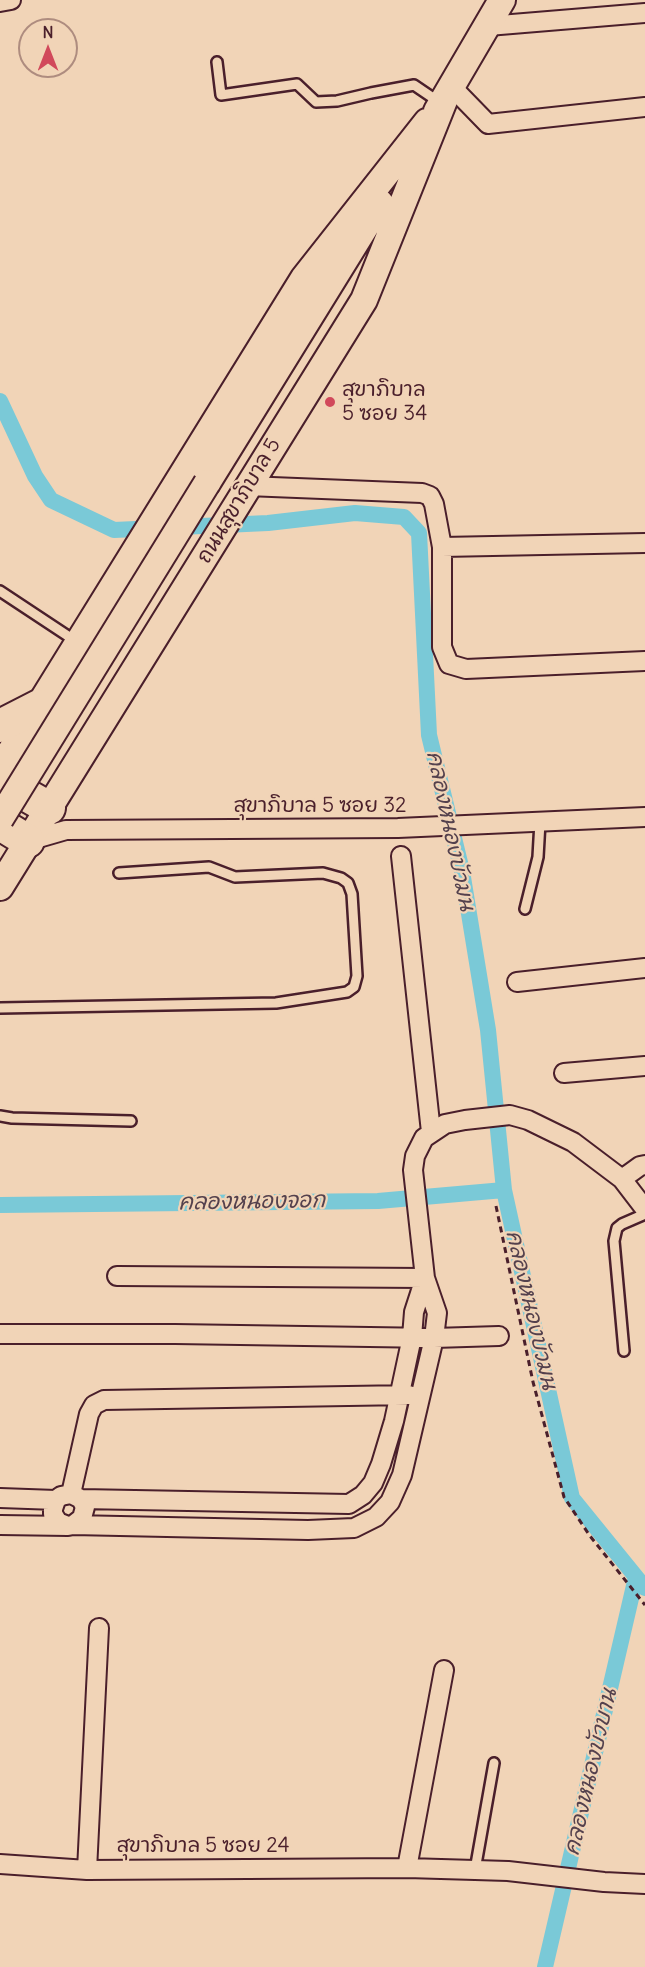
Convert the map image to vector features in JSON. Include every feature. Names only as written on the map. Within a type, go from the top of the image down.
[{"type":"highway","points":[[0,726],[37,711]]},
{"type":"highway","points":[[0,780],[57,819]]},
{"type":"highway","points":[[0,821],[28,841]]},
{"type":"main road","name":"ถนนสุขาภิบาล 5","points":[[0,821],[446,96],[502,0]]},
{"type":"main road","name":"ถนนสุขาภิบาล 5","points":[[0,887],[28,841],[57,819],[90,742],[364,300],[446,96]]},
{"type":"main road","name":"ถนนสุขาภิบาล 5","points":[[0,769],[304,278],[446,96]]},
{"type":"main road","points":[[37,711],[38,735],[42,742],[56,749],[77,748],[90,742]]},
{"type":"street","points":[[0,2],[11,0]]},
{"type":"street","points":[[488,26],[645,13]]},
{"type":"street","points":[[446,96],[488,124],[645,106]]},
{"type":"street","points":[[242,496],[426,494],[433,499],[442,547],[442,647],[449,664],[466,669],[645,661]]},
{"type":"street","points":[[442,547],[645,543]]},
{"type":"street","name":"สุขาภิบาล 5 ซอย 32","points":[[57,819],[437,827],[645,817]]},
{"type":"street","points":[[401,856],[431,1132]]},
{"type":"street","points":[[517,982],[645,968]]},
{"type":"street","points":[[564,1073],[645,1066]]},
{"type":"street","points":[[0,1525],[308,1530],[354,1528],[376,1517],[390,1502],[402,1475],[434,1338],[437,1313],[425,1278],[422,1233],[413,1170],[415,1156],[424,1138],[445,1124],[510,1115],[528,1120],[573,1142],[622,1179],[645,1209]]},
{"type":"street","points":[[622,1179],[645,1165]]},
{"type":"street","points":[[117,1276],[425,1278]]},
{"type":"street","points":[[0,1498],[349,1504],[368,1489],[381,1464],[400,1394],[412,1337],[414,1312],[425,1278]]},
{"type":"street","points":[[414,1312],[437,1313]]},
{"type":"street","points":[[0,1334],[434,1338],[499,1336]]},
{"type":"street","points":[[69,1498],[85,1507],[80,1521],[70,1526],[58,1522],[53,1509],[69,1498],[89,1414],[94,1405],[104,1400],[400,1394],[421,1396]]},
{"type":"street","points":[[306,1504],[308,1530]]},
{"type":"street","points":[[87,1870],[99,1628]]},
{"type":"street","points":[[407,1868],[444,1670]]},
{"type":"street","name":"สุขาภิบาล 5 ซอย 24","points":[[0,1864],[87,1870],[407,1868],[508,1871],[604,1882],[645,1884]]},
{"type":"lane","points":[[217,62],[221,95],[297,84],[316,102],[337,101],[414,85],[446,96]]},
{"type":"lane","points":[[0,591],[77,642]]},
{"type":"lane","points":[[525,909],[538,857],[540,822]]},
{"type":"lane","points":[[0,1008],[276,1003],[347,992],[354,987],[357,976],[352,894],[348,883],[341,878],[323,873],[235,878],[209,867],[119,873]]},
{"type":"lane","points":[[0,1116],[131,1121]]},
{"type":"lane","points":[[624,1351],[614,1241],[617,1228],[645,1215]]},
{"type":"lane","points":[[475,1870],[494,1763]]},
{"type":"path","points":[[496,1206],[533,1382],[564,1497],[645,1605]]},
{"type":"waterway","name":"คลองหนองบัวมน","points":[[0,401],[35,476],[51,500],[114,530],[268,523],[355,513],[404,517],[419,533],[429,735],[462,871],[488,1030],[504,1190],[572,1498],[645,1588]]},
{"type":"waterway","name":"คลองหนองจอก","points":[[0,1205],[378,1201],[504,1190]]},
{"type":"waterway","name":"คลองหนองบัวบาน","points":[[545,1967],[636,1577]]},
{"type":"place","name":"สุขาภิบาล 5 ซอย 34","points":[[330,402]]}]
